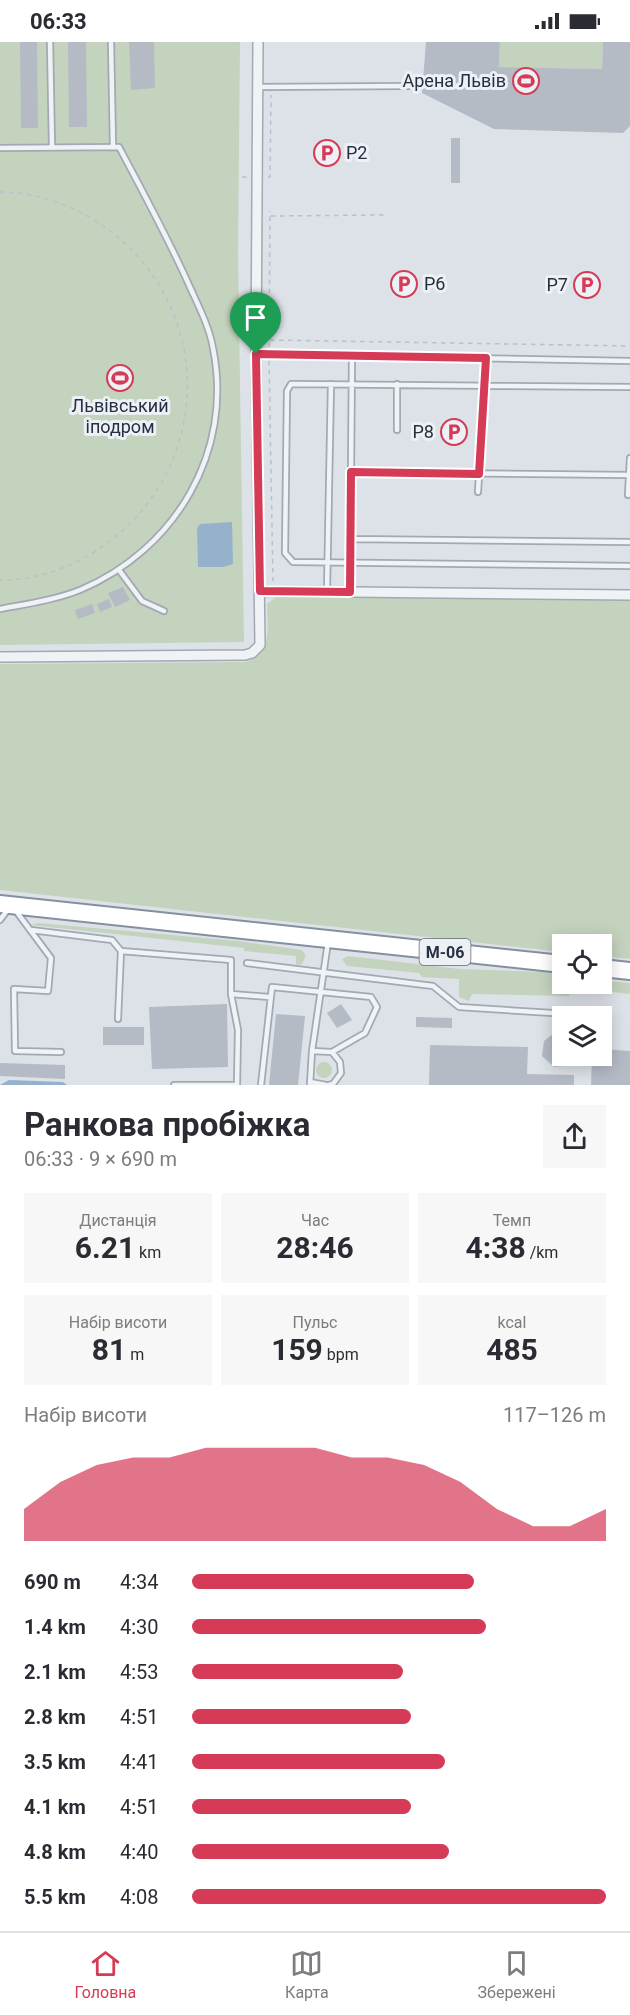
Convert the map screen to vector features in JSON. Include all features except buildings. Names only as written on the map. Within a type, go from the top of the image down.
[{"type":"highway","name":"М-06","points":[[5,904],[552,963]]},
{"type":"highway","points":[[612,969],[630,971]]},
{"type":"street","points":[[0,657],[252,653],[262,640],[256,354],[258,42]]},
{"type":"street","points":[[260,591],[630,595]]},
{"type":"lane","points":[[50,42],[52,147]]},
{"type":"lane","points":[[111,42],[113,147]]},
{"type":"lane","points":[[257,87],[409,86]]},
{"type":"lane","points":[[0,148],[119,147],[203,316],[213,347],[217,378],[212,443],[190,496],[150,546],[119,570],[78,591],[0,609]]},
{"type":"lane","points":[[256,354],[630,361]]},
{"type":"lane","points":[[350,592],[352,355]]},
{"type":"lane","points":[[478,492],[486,358]]},
{"type":"lane","points":[[630,387],[295,383],[287,391],[286,557],[293,562],[630,566]]},
{"type":"lane","points":[[327,591],[331,384]]},
{"type":"lane","points":[[397,384],[397,430]]},
{"type":"lane","points":[[628,495],[630,458]]},
{"type":"lane","points":[[351,472],[630,475]]},
{"type":"lane","points":[[350,539],[630,542]]},
{"type":"lane","points":[[119,570],[142,602],[164,611]]},
{"type":"lane","points":[[0,920],[5,904],[30,930],[51,958],[48,991],[14,989],[15,1051],[61,1052]]},
{"type":"lane","points":[[30,930],[112,940],[121,951],[118,1018]]},
{"type":"lane","points":[[328,940],[312,1051],[310,1084],[328,1085],[338,1079],[342,1069],[332,1052]]},
{"type":"lane","points":[[121,951],[231,960],[231,994],[238,1030],[237,1084],[174,1085]]},
{"type":"lane","points":[[247,963],[433,986],[459,1007],[552,1013]]},
{"type":"lane","points":[[261,1085],[270,989],[276,986],[371,997],[377,1007],[365,1033],[332,1052],[312,1051]]},
{"type":"lane","points":[[231,994],[269,997]]},
{"type":"path","points":[[270,177],[271,94]]},
{"type":"path","points":[[0,192],[52,200],[90,216],[123,240],[151,271],[171,306],[184,345],[189,385],[185,426],[172,465],[152,500],[124,531],[92,555],[54,572],[14,580],[0,580]]},
{"type":"path","points":[[270,211],[269,353],[273,591]]},
{"type":"path","points":[[270,216],[384,215]]},
{"type":"path","points":[[269,340],[630,346]]},
{"type":"green space","name":"Львівський іподром","points":[[0,42],[240,42],[238,254],[244,642],[0,645]]},
{"type":"green space","points":[[500,42],[603,42],[602,69],[499,67]]},
{"type":"green space","points":[[277,596],[630,600],[630,959],[612,957],[612,934],[552,934],[552,951],[0,890],[0,664],[245,662],[260,653],[264,646],[267,630],[267,604]]},
{"type":"green space","points":[[39,923],[238,941],[302,950],[306,956],[302,964],[296,965],[296,956],[244,951],[244,948],[30,925]]},
{"type":"green space","points":[[348,956],[460,969],[545,972],[552,974],[552,994],[569,994],[569,996],[472,994],[469,1001],[459,997],[459,979],[422,977],[419,973],[347,966],[342,959]]},
{"type":"green space","points":[[612,982],[630,983],[630,994],[612,992]]},
{"type":"green space","points":[[321,1062],[327,1062],[332,1070],[330,1076],[321,1078],[316,1073],[316,1067]]},
{"type":"water","points":[[232,522],[233,564],[223,567],[198,567],[197,528],[200,524]]},
{"type":"water","points":[[9,1080],[63,1082],[67,1085],[0,1085]]},
{"type":"place","name":"Арена Львів","points":[[526,81]]},
{"type":"place","name":"P2","points":[[327,153]]},
{"type":"place","name":"P6","points":[[404,284]]},
{"type":"place","name":"P7","points":[[587,285]]},
{"type":"place","name":"Львівський іподром","points":[[120,378]]},
{"type":"place","name":"P8","points":[[454,432]]},
{"type":"route","points":[[256,354],[486,358],[479,474],[351,472],[350,592],[260,591],[256,354]]}]
